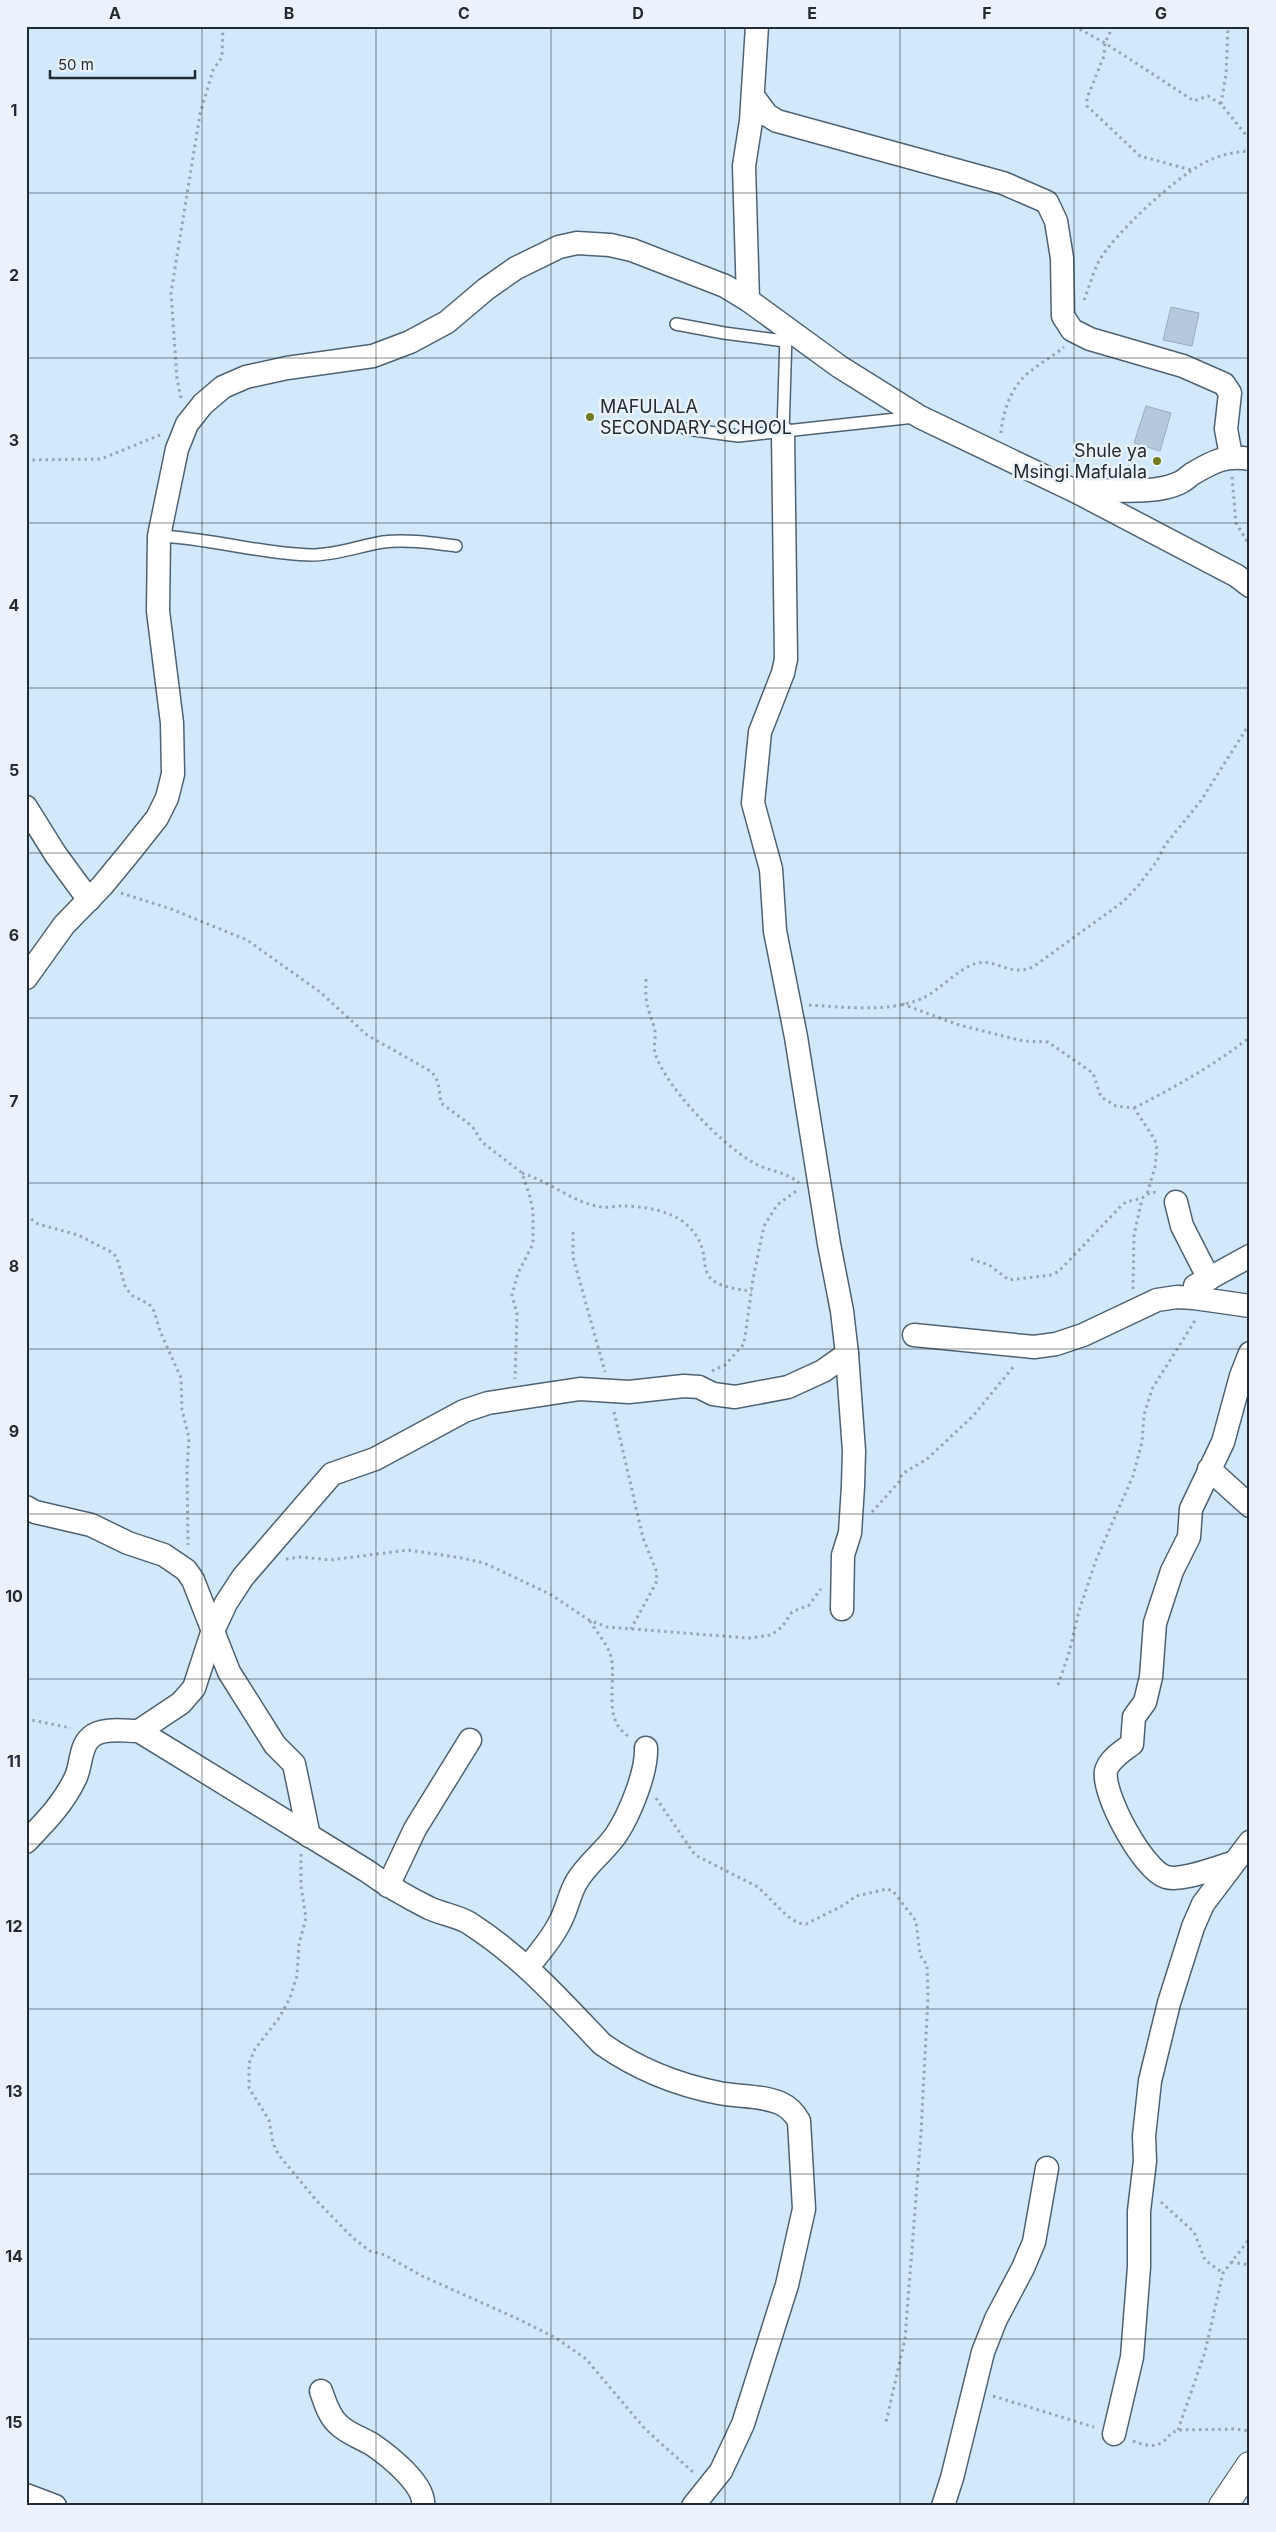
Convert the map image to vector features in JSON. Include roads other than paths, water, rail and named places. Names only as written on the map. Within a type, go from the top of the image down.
[{"type":"street","points":[[748,300],[744,166],[751,121],[757,26]]},
{"type":"street","points":[[753,96],[767,115],[777,121],[1003,183],[1047,202],[1056,221],[1062,258],[1063,316],[1072,330],[1090,339],[1183,366],[1224,384],[1230,393],[1226,429],[1241,458],[1214,463],[1179,483],[1141,491],[1100,489],[1076,491]]},
{"type":"street","points":[[26,978],[64,925],[96,893],[157,818],[167,798],[173,774],[172,724],[158,611],[159,536],[177,449],[187,424],[203,404],[223,387],[246,377],[287,368],[374,356],[410,342],[447,322],[486,288],[516,268],[559,247],[577,243],[610,245],[632,250],[725,286],[748,300],[786,334],[920,417],[1076,491],[1237,576],[1250,586]]},
{"type":"street","points":[[783,433],[786,659],[783,673],[760,732],[753,803],[769,856],[773,880],[775,931],[790,1004],[842,1311],[847,1354],[854,1452],[850,1533],[843,1555],[842,1609]]},
{"type":"street","points":[[26,807],[56,855],[96,893]]},
{"type":"street","points":[[1176,1202],[1182,1226],[1209,1289],[1250,1306]]},
{"type":"street","points":[[914,1335],[1034,1347],[1056,1344],[1084,1335],[1157,1300],[1209,1289],[1250,1256]]},
{"type":"street","points":[[1233,1863],[1182,1877],[1167,1878],[1154,1870],[1141,1855],[1125,1827],[1106,1781],[1106,1770],[1113,1759],[1132,1744],[1134,1717],[1145,1702],[1151,1677],[1155,1623],[1172,1570],[1189,1537],[1191,1509],[1223,1442],[1241,1376],[1250,1353]]},
{"type":"street","points":[[139,1732],[181,1703],[194,1688],[212,1633],[226,1603],[252,1566],[332,1474],[375,1459],[464,1411],[514,1399],[580,1389],[610,1392],[692,1387],[699,1387],[727,1398],[779,1388],[823,1371],[847,1354]]},
{"type":"street","points":[[1209,1469],[1250,1506]]},
{"type":"street","points":[[26,1507],[34,1512],[91,1525],[128,1543],[164,1555],[178,1563],[193,1580],[212,1633],[229,1672],[275,1744],[294,1764],[305,1834]]},
{"type":"street","points":[[26,1842],[60,1806],[76,1777],[84,1748],[90,1737],[99,1732],[139,1732],[388,1886],[431,1908],[466,1922],[507,1949],[528,1967],[611,2051],[668,2079],[698,2088],[779,2103],[793,2111],[799,2120],[804,2208],[787,2285],[743,2424],[721,2470],[693,2506]]},
{"type":"street","points":[[388,1886],[415,1829],[470,1740]]},
{"type":"street","points":[[528,1967],[547,1944],[560,1923],[571,1891],[578,1878],[616,1835],[633,1799],[641,1775],[646,1748]]},
{"type":"street","points":[[1114,2434],[1132,2357],[1138,2267],[1139,2211],[1146,2162],[1144,2136],[1150,2081],[1170,2003],[1193,1927],[1203,1904],[1250,1842]]},
{"type":"street","points":[[943,2506],[952,2478],[983,2352],[996,2319],[1023,2268],[1034,2242],[1047,2168]]},
{"type":"street","points":[[321,2391],[332,2417],[339,2426],[374,2445],[408,2474],[420,2489],[423,2506]]},
{"type":"street","points":[[1223,2506],[1250,2466]]},
{"type":"street","points":[[26,2495],[55,2506]]},
{"type":"lane","points":[[676,324],[724,333],[786,334],[783,433]]},
{"type":"lane","points":[[686,429],[738,436],[783,433],[920,417]]},
{"type":"lane","points":[[159,536],[190,537],[254,550],[311,555],[338,553],[385,542],[456,546]]},
{"type":"place","name":"MAFULALA SECONDARY SCHOOL","points":[[590,417]]},
{"type":"place","name":"Shule ya Msingi Mafulala","points":[[1157,461]]}]
